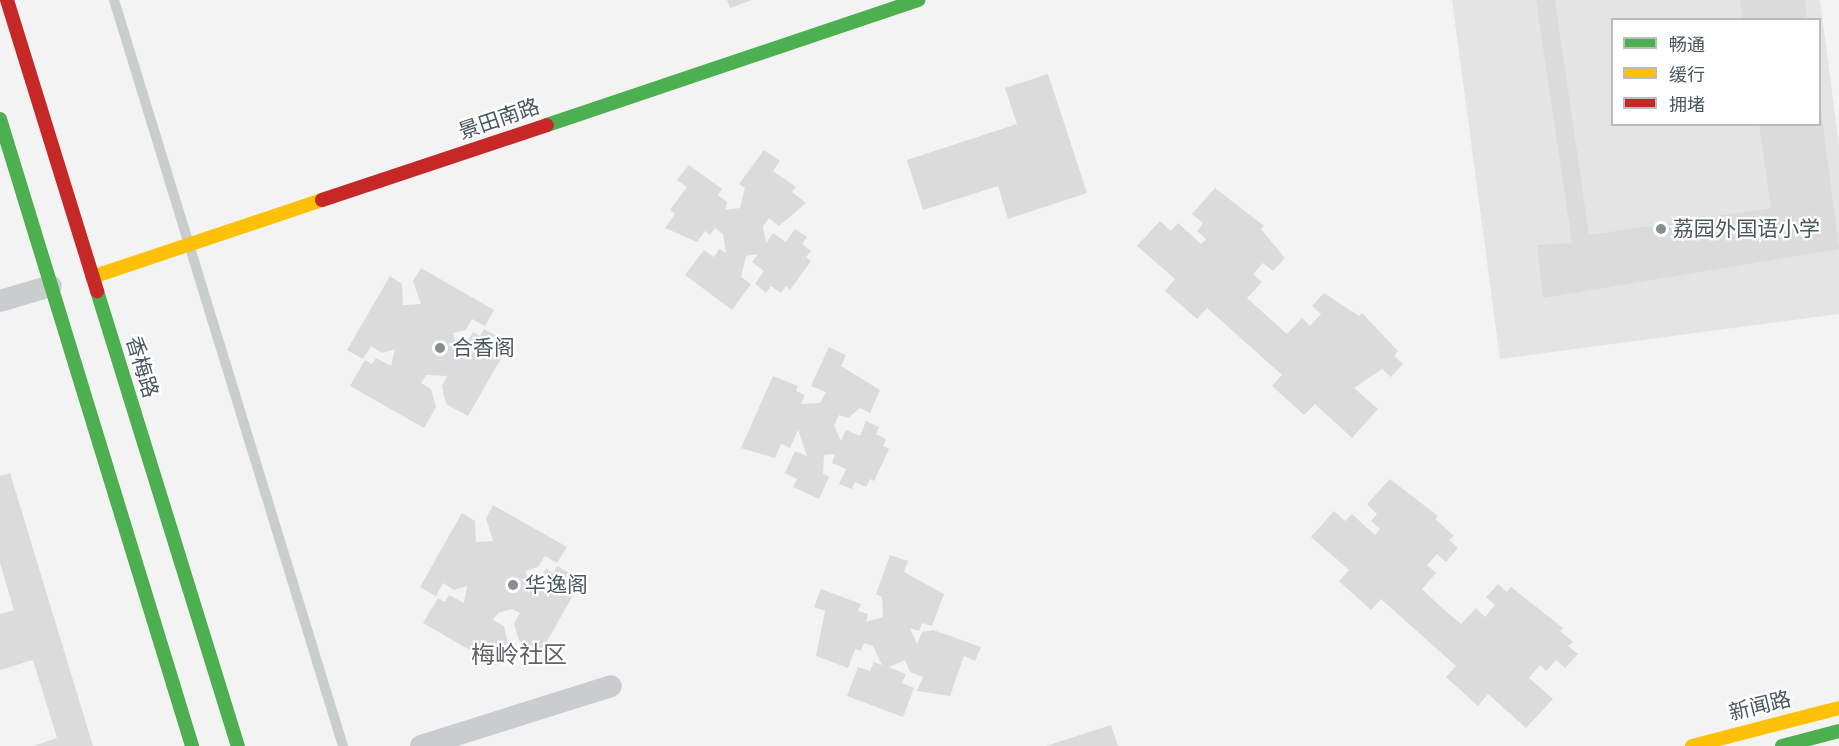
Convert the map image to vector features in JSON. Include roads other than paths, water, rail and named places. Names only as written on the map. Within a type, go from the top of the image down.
[{"type":"main road","name":"香梅路","points":[[7,0],[238,746]]},
{"type":"main road","name":"景田南路","points":[[92,277],[919,0]]},
{"type":"main road","points":[[0,118],[192,746]]},
{"type":"main road","name":"新闻路","points":[[1692,746],[1839,708]]},
{"type":"main road","name":"新闻路","points":[[1782,746],[1839,731]]},
{"type":"street","points":[[0,301],[51,286]]},
{"type":"street","points":[[420,746],[611,686]]},
{"type":"lane","points":[[114,0],[343,746]]},
{"type":"place","name":"荔园外国语小学","points":[[1661,229]]},
{"type":"place","name":"合香阁","points":[[440,348]]},
{"type":"place","name":"华逸阁","points":[[513,585]]},
{"type":"district","name":"梅岭社区","points":[[519,655]]}]
